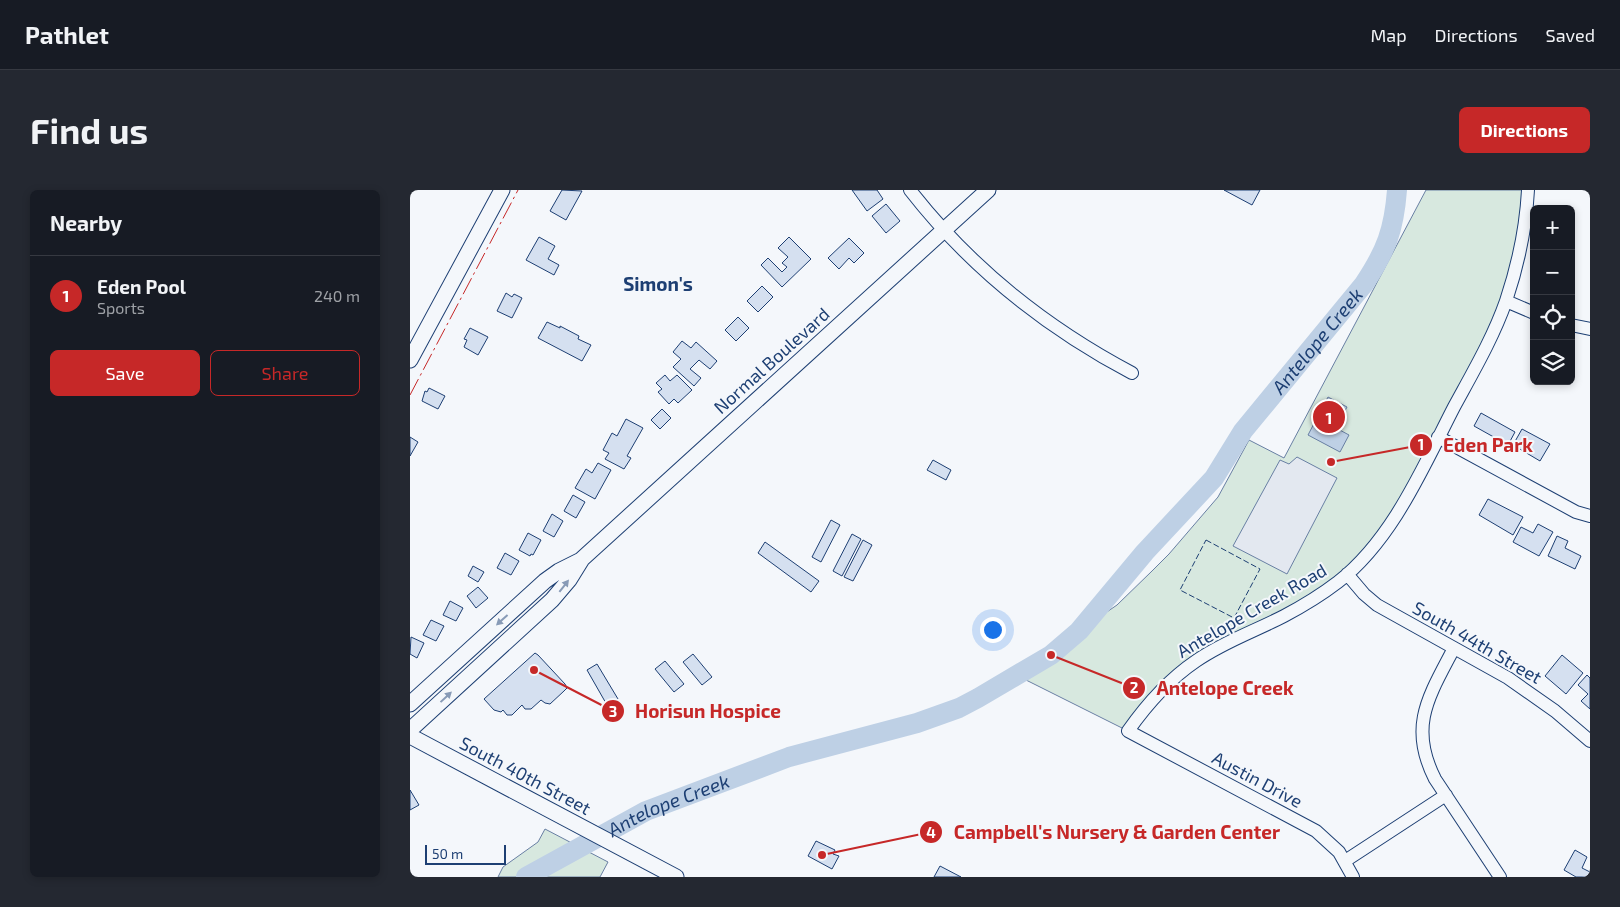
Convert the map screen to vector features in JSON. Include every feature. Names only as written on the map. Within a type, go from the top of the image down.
[{"type":"main road","points":[[410,360],[502,190]]},
{"type":"main road","name":"Normal Boulevard","points":[[410,704],[545,581],[582,559],[988,190]]},
{"type":"main road","name":"Normal Boulevard","points":[[410,730],[552,600],[569,580],[582,559]]},
{"type":"main road","name":"South 40th Street","points":[[410,736],[676,877]]},
{"type":"street","points":[[910,190],[968,256],[1024,305],[1080,344],[1132,373]]},
{"type":"street","name":"Antelope Creek Road","points":[[1128,731],[1158,692],[1175,676],[1220,646],[1284,616],[1313,599],[1347,574],[1379,540],[1395,518],[1491,336],[1506,301],[1523,235],[1528,190]]},
{"type":"street","points":[[1506,301],[1530,310]]},
{"type":"street","points":[[1575,325],[1590,329]]},
{"type":"street","points":[[1438,437],[1576,512],[1590,516]]},
{"type":"street","name":"South 44th Street","points":[[1347,574],[1364,594],[1377,605],[1534,694],[1590,741]]},
{"type":"street","points":[[1454,648],[1425,707],[1422,724],[1424,751],[1429,767],[1500,877]]},
{"type":"street","name":"Austin Drive","points":[[1128,731],[1316,832],[1329,842],[1345,861],[1354,877]]},
{"type":"street","points":[[1345,861],[1446,795]]},
{"type":"shaded area","points":[[1426,190],[1528,190],[1506,301],[1395,518],[1347,574],[1197,660],[1128,731],[1010,672],[1060,644],[1117,605],[1169,554],[1218,497],[1249,440],[1284,458]]},
{"type":"shaded area","points":[[1297,457],[1337,478],[1287,574],[1233,546],[1280,460],[1289,464]]},
{"type":"shaded area","points":[[545,829],[608,862],[600,877],[498,877],[503,867],[538,842]]},
{"type":"water","points":[[1328,397],[1347,407],[1336,428],[1349,435],[1340,452],[1308,435]]},
{"type":"building","points":[[562,190],[582,191],[566,220],[550,211]]},
{"type":"building","points":[[852,190],[877,190],[883,199],[867,211]]},
{"type":"building","points":[[1224,190],[1260,190],[1252,205]]},
{"type":"building","points":[[886,204],[900,221],[886,233],[872,216]]},
{"type":"building","points":[[539,237],[555,246],[548,259],[559,265],[554,275],[526,260]]},
{"type":"building","points":[[789,237],[811,259],[782,287],[761,265],[768,258],[782,272],[787,267],[782,263],[788,257],[778,248]]},
{"type":"building","points":[[849,238],[864,253],[854,263],[849,258],[839,269],[828,258]]},
{"type":"building","points":[[762,286],[773,297],[758,312],[747,301]]},
{"type":"building","points":[[506,293],[512,297],[514,294],[522,298],[512,318],[497,311]]},
{"type":"building","points":[[738,317],[749,328],[736,341],[725,330]]},
{"type":"building","points":[[547,322],[560,328],[560,326],[579,336],[578,339],[591,345],[582,361],[538,338]]},
{"type":"building","points":[[470,328],[488,337],[478,355],[464,347],[467,340],[464,339]]},
{"type":"building","points":[[682,341],[691,348],[696,342],[717,361],[710,369],[699,360],[690,369],[701,378],[694,386],[673,367],[681,359],[673,352]]},
{"type":"building","points":[[665,375],[670,381],[677,375],[692,390],[678,403],[674,399],[669,404],[658,392],[662,389],[656,383]]},
{"type":"building","points":[[429,388],[445,396],[438,409],[422,401],[425,391],[427,392]]},
{"type":"building","points":[[662,409],[671,418],[660,429],[651,420]]},
{"type":"building","points":[[1481,413],[1515,432],[1508,445],[1474,426]]},
{"type":"building","points":[[626,419],[643,428],[627,456],[631,458],[624,469],[605,459],[609,453],[603,450],[612,433],[617,436]]},
{"type":"building","points":[[1522,429],[1550,444],[1540,461],[1513,445]]},
{"type":"building","points":[[410,437],[418,442],[410,456]]},
{"type":"building","points":[[933,460],[951,470],[946,480],[927,470]]},
{"type":"building","points":[[598,463],[611,470],[595,499],[575,488],[586,469],[592,473]]},
{"type":"building","points":[[573,495],[585,502],[576,518],[564,511]]},
{"type":"building","points":[[1488,499],[1523,517],[1513,535],[1479,515]]},
{"type":"building","points":[[552,514],[563,521],[554,537],[543,531]]},
{"type":"building","points":[[831,520],[840,525],[821,562],[812,557]]},
{"type":"building","points":[[1538,524],[1553,532],[1539,556],[1513,542],[1521,527],[1533,533]]},
{"type":"building","points":[[528,533],[541,540],[533,555],[531,554],[530,556],[519,550]]},
{"type":"building","points":[[852,534],[861,539],[842,576],[833,571]]},
{"type":"building","points":[[1557,536],[1568,541],[1565,548],[1581,556],[1575,569],[1548,556]]},
{"type":"building","points":[[863,540],[872,545],[853,581],[844,577]]},
{"type":"building","points":[[765,542],[819,581],[811,592],[758,553]]},
{"type":"building","points":[[505,553],[519,561],[511,575],[497,568]]},
{"type":"building","points":[[473,566],[484,572],[478,582],[468,576]]},
{"type":"building","points":[[478,587],[488,598],[476,608],[467,596]]},
{"type":"building","points":[[450,601],[463,608],[456,621],[443,615]]},
{"type":"building","points":[[431,620],[444,626],[436,641],[423,635]]},
{"type":"building","points":[[411,637],[424,643],[417,658],[410,654]]},
{"type":"building","points":[[535,653],[567,688],[550,704],[541,700],[531,709],[525,709],[522,705],[512,715],[507,715],[503,710],[501,712],[494,710],[484,699]]},
{"type":"building","points":[[693,654],[712,677],[702,685],[683,662]]},
{"type":"building","points":[[1562,655],[1583,673],[1566,694],[1545,676]]},
{"type":"building","points":[[665,661],[684,684],[674,692],[655,669]]},
{"type":"building","points":[[597,664],[618,699],[607,705],[587,670]]},
{"type":"building","points":[[1587,675],[1590,678],[1590,709],[1581,701],[1588,694],[1578,685]]},
{"type":"building","points":[[410,790],[419,805],[410,810]]},
{"type":"building","points":[[816,841],[835,850],[833,854],[839,856],[832,869],[808,856]]},
{"type":"building","points":[[1575,850],[1587,857],[1582,868],[1590,872],[1590,877],[1576,877],[1564,870]]},
{"type":"building","points":[[940,866],[961,877],[934,877]]},
{"type":"waterway","name":"Antelope Creek","points":[[526,877],[646,811],[789,757],[917,723],[959,708],[1051,655],[1079,631],[1145,552],[1214,478],[1243,431],[1364,284],[1388,240],[1394,217],[1397,190]]},
{"type":"fence","points":[[1206,540],[1260,569],[1234,618],[1180,590],[1206,540]]},
{"type":"power","points":[[410,395],[518,190]]},
{"type":"place","name":"Eden Pool","points":[[1329,417]]},
{"type":"place","name":"Eden Park","points":[[1331,462]]},
{"type":"place","name":"Antelope Creek","points":[[1051,655]]},
{"type":"place","name":"Horisun Hospice","points":[[534,670]]},
{"type":"place","name":"Campbell's Nursery & Garden Center","points":[[822,855]]},
{"type":"district","name":"Simon's","points":[[658,284]]}]
